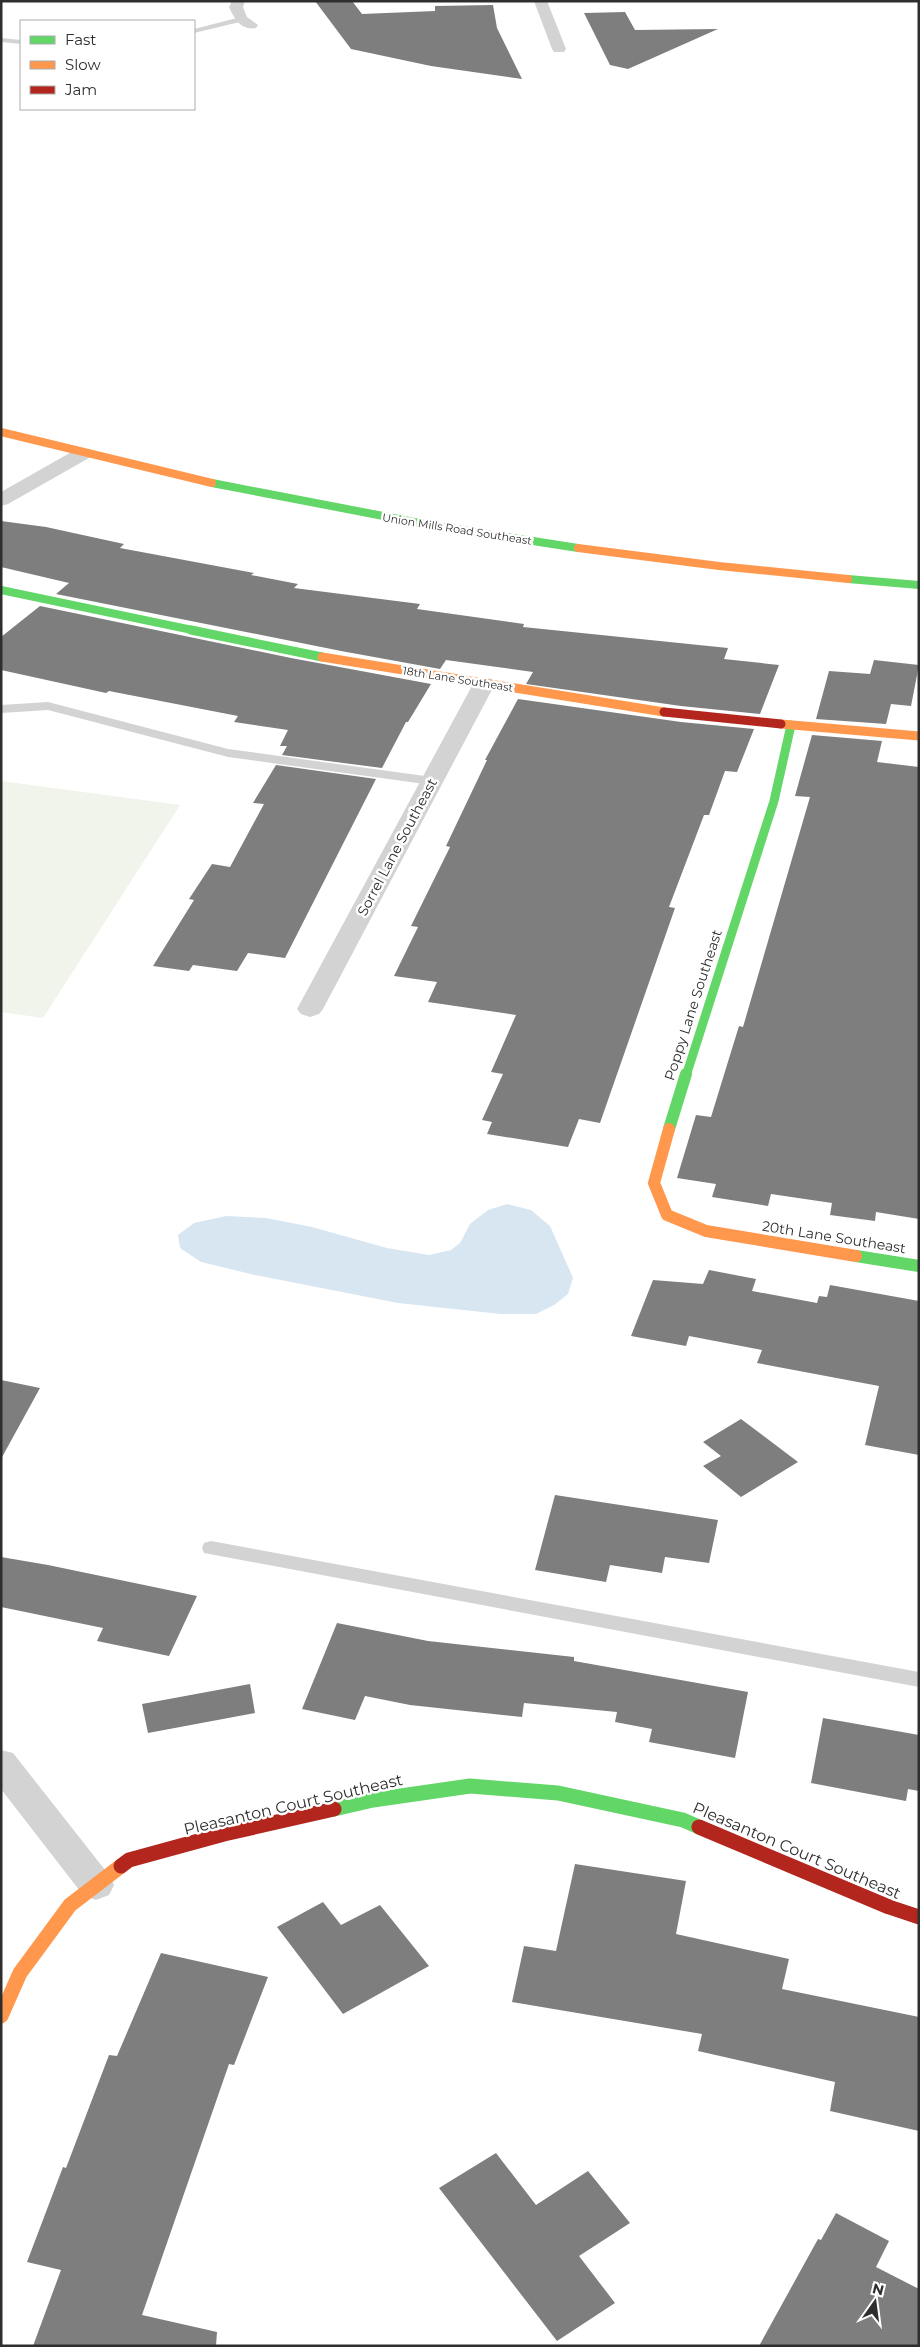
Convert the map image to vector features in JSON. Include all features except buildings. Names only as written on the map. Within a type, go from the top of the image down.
[{"type":"street","points":[[239,1],[236,7],[246,22]]},
{"type":"street","points":[[540,1],[559,50]]},
{"type":"street","name":"Union Mills Road Southeast","points":[[1,432],[82,454],[342,509],[453,529],[692,563],[919,585]]},
{"type":"street","points":[[1,500],[82,454]]},
{"type":"street","name":"18th Lane Southeast","points":[[1,590],[313,655],[484,684],[683,715],[919,736]]},
{"type":"street","name":"Sorrel Lane Southeast","points":[[310,1009],[484,684]]},
{"type":"street","name":"Poppy Lane Southeast","points":[[745,1238],[706,1230],[667,1215],[654,1183],[774,801],[791,725]]},
{"type":"street","name":"20th Lane Southeast","points":[[745,1238],[919,1266]]},
{"type":"street","points":[[1,1762],[96,1885]]},
{"type":"street","name":"Pleasanton Court Southeast","points":[[1,2016],[20,1973],[70,1905],[129,1860],[224,1834],[373,1800],[470,1786],[558,1793],[683,1820],[889,1907],[919,1917]]},
{"type":"lane","points":[[195,31],[246,22]]},
{"type":"lane","points":[[1,40],[20,42]]},
{"type":"lane","points":[[1,709],[48,706],[228,752],[432,781]]},
{"type":"lane","points":[[211,1548],[919,1680]]},
{"type":"shaded area","points":[[1,781],[180,805],[43,1018],[1,1012]]},
{"type":"shaded area","points":[[507,1204],[531,1210],[550,1226],[573,1278],[568,1294],[554,1305],[536,1314],[501,1314],[398,1303],[255,1275],[201,1262],[180,1248],[178,1235],[194,1223],[226,1216],[266,1218],[312,1227],[387,1248],[429,1255],[451,1250],[460,1243],[470,1224],[488,1210]]},
{"type":"traffic: fast","points":[[212,483],[430,525],[578,548]]},
{"type":"traffic: fast","points":[[848,579],[919,585]]},
{"type":"traffic: fast","points":[[1,590],[322,657]]},
{"type":"traffic: fast","points":[[669,1129],[774,801],[791,725]]},
{"type":"traffic: fast","points":[[856,1256],[919,1266]]},
{"type":"traffic: fast","points":[[334,1809],[373,1800],[470,1786],[558,1793],[683,1820],[699,1827]]},
{"type":"traffic: slow","points":[[1,432],[212,483]]},
{"type":"traffic: slow","points":[[578,548],[719,566],[848,579]]},
{"type":"traffic: slow","points":[[322,657],[664,712]]},
{"type":"traffic: slow","points":[[781,724],[919,736]]},
{"type":"traffic: slow","points":[[669,1129],[654,1183],[667,1215],[706,1231],[856,1256]]},
{"type":"traffic: slow","points":[[1,2016],[20,1973],[70,1905],[121,1866]]},
{"type":"traffic: jam","points":[[664,712],[781,724]]},
{"type":"traffic: jam","points":[[121,1866],[129,1860],[224,1834],[334,1809]]},
{"type":"traffic: jam","points":[[699,1827],[889,1907],[919,1917]]}]
